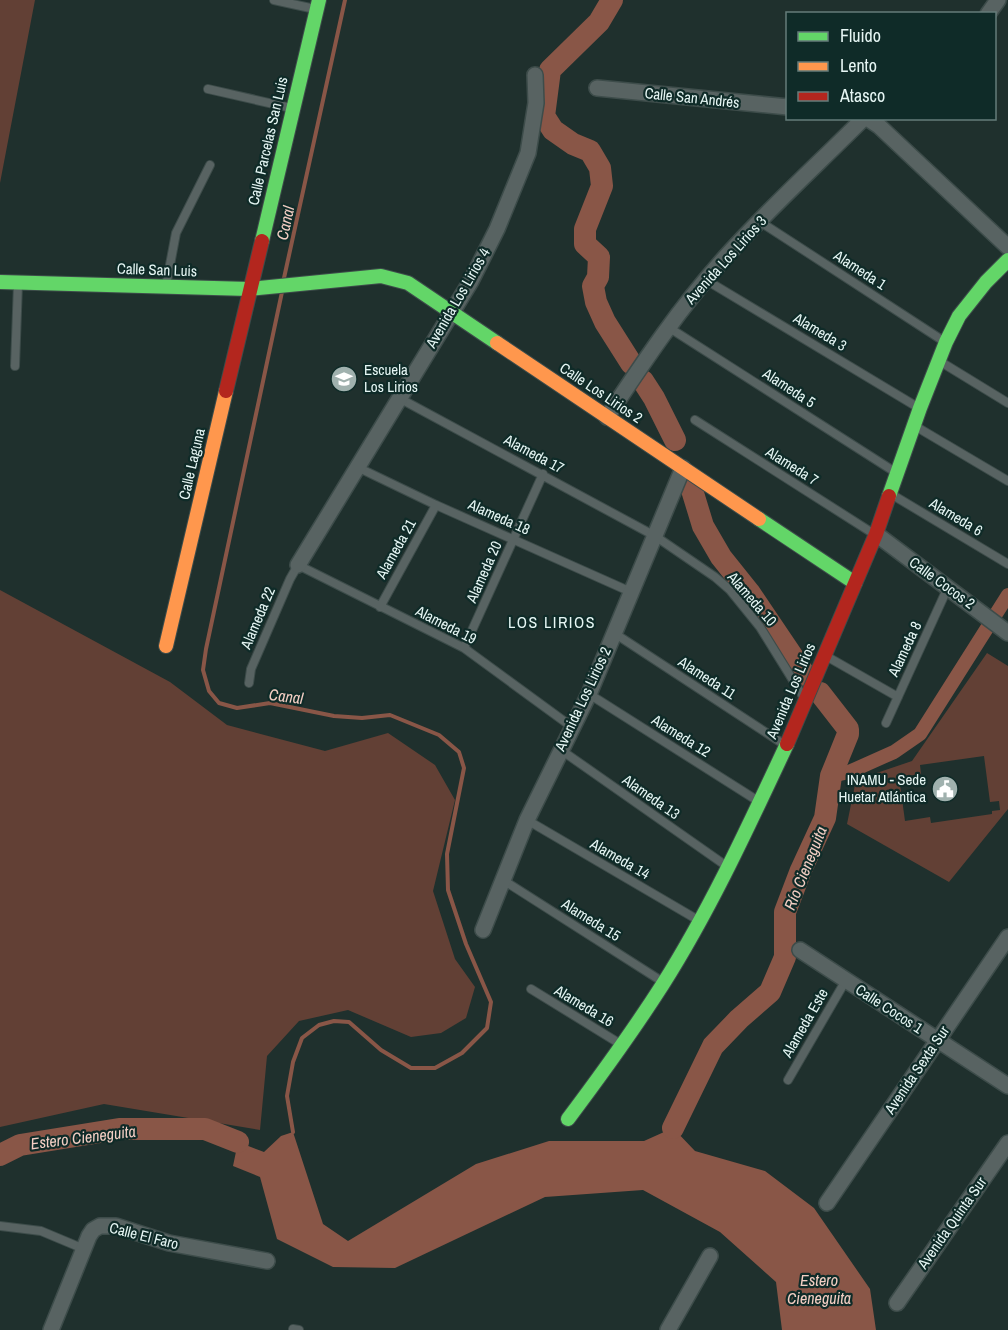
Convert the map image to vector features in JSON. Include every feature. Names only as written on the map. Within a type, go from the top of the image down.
[{"type":"street","name":"Calle Parcelas San Luis","points":[[249,289],[318,5]]},
{"type":"street","name":"Avenida Los Lirios 4","points":[[298,565],[451,310],[471,281],[497,230],[528,153],[536,103],[535,75]]},
{"type":"street","name":"Calle San Andrés","points":[[597,88],[786,107]]},
{"type":"street","name":"Avenida Los Lirios 3","points":[[607,417],[668,327],[759,221],[874,120]]},
{"type":"street","points":[[874,120],[1008,247]]},
{"type":"street","name":"Avenida Los Lirios","points":[[568,1119],[623,1045],[664,982],[699,921],[760,802],[806,701],[876,534],[920,408],[946,342],[959,316],[986,282],[1008,260]]},
{"type":"street","name":"Calle Los Lirios 2","points":[[314,281],[381,276],[408,283],[855,583]]},
{"type":"street","name":"Calle San Luis","points":[[0,282],[249,289],[314,281]]},
{"type":"street","name":"Calle Laguna","points":[[166,646],[249,289]]},
{"type":"street","name":"Avenida Los Lirios 2","points":[[483,930],[527,820],[589,694],[683,468]]},
{"type":"street","name":"Calle Cocos 2","points":[[876,534],[1003,629]]},
{"type":"street","name":"Avenida Sexta Sur","points":[[827,1203],[1008,937]]},
{"type":"street","name":"Calle Cocos 1","points":[[800,950],[1008,1086]]},
{"type":"street","name":"Avenida Quinta Sur","points":[[897,1304],[1008,1143]]},
{"type":"street","name":"Calle El Faro","points":[[51,1330],[84,1249],[93,1230],[100,1226],[116,1226],[169,1243],[267,1261]]},
{"type":"street","points":[[668,1330],[710,1256]]},
{"type":"lane","points":[[274,0],[318,5]]},
{"type":"lane","points":[[208,89],[293,108]]},
{"type":"lane","points":[[165,287],[176,233],[210,165]]},
{"type":"lane","name":"Alameda 1","points":[[759,221],[946,342]]},
{"type":"lane","name":"Alameda 3","points":[[706,280],[920,408]]},
{"type":"lane","points":[[15,366],[18,283]]},
{"type":"lane","name":"Alameda 5","points":[[668,327],[897,473]]},
{"type":"lane","points":[[939,361],[1008,403]]},
{"type":"lane","name":"Alameda 17","points":[[399,398],[655,536]]},
{"type":"lane","name":"Alameda 7","points":[[695,420],[876,534]]},
{"type":"lane","points":[[914,425],[1008,481]]},
{"type":"lane","name":"Alameda 18","points":[[357,466],[436,505],[632,592]]},
{"type":"lane","name":"Alameda 20","points":[[464,648],[543,474]]},
{"type":"lane","name":"Alameda 6","points":[[890,493],[1008,564]]},
{"type":"lane","name":"Alameda 21","points":[[380,607],[436,505]]},
{"type":"lane","name":"Alameda 10","points":[[655,536],[730,590],[760,627],[806,701]]},
{"type":"lane","name":"Alameda 19","points":[[298,565],[464,648],[572,727]]},
{"type":"lane","name":"Alameda 22","points":[[249,683],[251,669],[298,565]]},
{"type":"lane","name":"Alameda 8","points":[[886,723],[948,587]]},
{"type":"lane","name":"Alameda 11","points":[[614,633],[786,746]]},
{"type":"lane","points":[[824,655],[898,697]]},
{"type":"lane","name":"Alameda 12","points":[[589,694],[760,802]]},
{"type":"lane","name":"Alameda 13","points":[[560,749],[726,866]]},
{"type":"lane","name":"Alameda 14","points":[[527,820],[699,921]]},
{"type":"lane","name":"Alameda 15","points":[[503,880],[664,982]]},
{"type":"lane","name":"Alameda Este","points":[[788,1080],[846,980]]},
{"type":"lane","name":"Alameda 16","points":[[531,989],[623,1045]]},
{"type":"lane","points":[[0,1226],[41,1231],[84,1249]]},
{"type":"lane","points":[[293,1329],[299,1330]]},
{"type":"shaded area","points":[[0,0],[35,0],[0,183]]},
{"type":"shaded area","points":[[0,590],[170,682],[227,725],[325,751],[388,733],[435,765],[455,800],[433,891],[455,959],[475,987],[466,1018],[441,1033],[411,1037],[348,1010],[299,1021],[267,1056],[260,1130],[104,1104],[0,1127]]},
{"type":"shaded area","points":[[987,653],[1008,666],[1008,809],[949,882],[847,824],[856,780],[912,761]],"holes":[[[984,756],[990,802],[999,801],[1000,810],[992,811],[992,814],[931,823],[930,817],[905,821],[899,777],[921,774],[920,765]]]},
{"type":"water","name":"Estero Cieneguita","points":[[673,1128],[695,1151],[765,1171],[814,1208],[870,1289],[876,1330],[782,1330],[776,1282],[720,1232],[643,1190],[545,1197],[395,1268],[333,1267],[277,1239],[260,1177],[233,1166],[238,1142],[264,1152],[281,1136],[293,1132],[323,1224],[348,1241],[476,1164],[549,1141],[644,1141]]},
{"type":"waterway","name":"Canal","points":[[284,278],[345,0]]},
{"type":"waterway","name":"Río Cieneguita","points":[[612,0],[599,22],[550,70],[544,116],[553,130],[573,144],[590,151],[600,168],[602,186],[585,229],[585,244],[599,257],[598,277],[593,286],[596,302],[605,322],[631,363]]},
{"type":"waterway","name":"Canal","points":[[282,292],[206,649],[203,670],[209,691],[219,703],[237,708],[270,703],[334,716],[362,718],[390,715],[439,735],[459,752],[464,768],[447,854],[448,890],[466,944],[491,1002],[487,1028],[462,1053],[435,1068],[411,1068],[381,1050],[349,1022],[334,1021],[319,1025],[302,1038],[293,1062],[287,1096],[293,1132]]},
{"type":"waterway","name":"Río Cieneguita","points":[[643,381],[675,440]]},
{"type":"waterway","name":"Río Cieneguita","points":[[692,490],[703,526],[721,557],[749,592],[805,675]]},
{"type":"waterway","points":[[831,776],[849,772],[894,752],[920,734],[1008,595]]},
{"type":"waterway","name":"Río Cieneguita","points":[[673,1128],[713,1046],[770,992],[785,957],[785,912],[825,818],[831,776],[848,734],[848,729],[820,693]]},
{"type":"waterway","name":"Estero Cieneguita","points":[[0,1155],[20,1145],[119,1129],[205,1129],[238,1142]]},
{"type":"traffic: fast","points":[[262,241],[319,0]]},
{"type":"traffic: fast","points":[[889,496],[920,408],[946,342],[959,316],[986,282],[1008,260]]},
{"type":"traffic: fast","points":[[0,282],[249,289],[381,276],[408,283],[497,343]]},
{"type":"traffic: fast","points":[[759,519],[855,583]]},
{"type":"traffic: fast","points":[[568,1119],[628,1036],[681,955],[729,866],[787,744]]},
{"type":"traffic: slow","points":[[497,343],[759,519]]},
{"type":"traffic: slow","points":[[166,646],[226,391]]},
{"type":"traffic: jam","points":[[226,391],[262,241]]},
{"type":"traffic: jam","points":[[787,744],[876,534],[889,496]]},
{"type":"place","name":"Escuela Los Lirios","points":[[344,379]]},
{"type":"place","name":"INAMU - Sede Huetar Atlántica","points":[[945,789]]},
{"type":"district","name":"LOS LIRIOS","points":[[552,622]]}]
